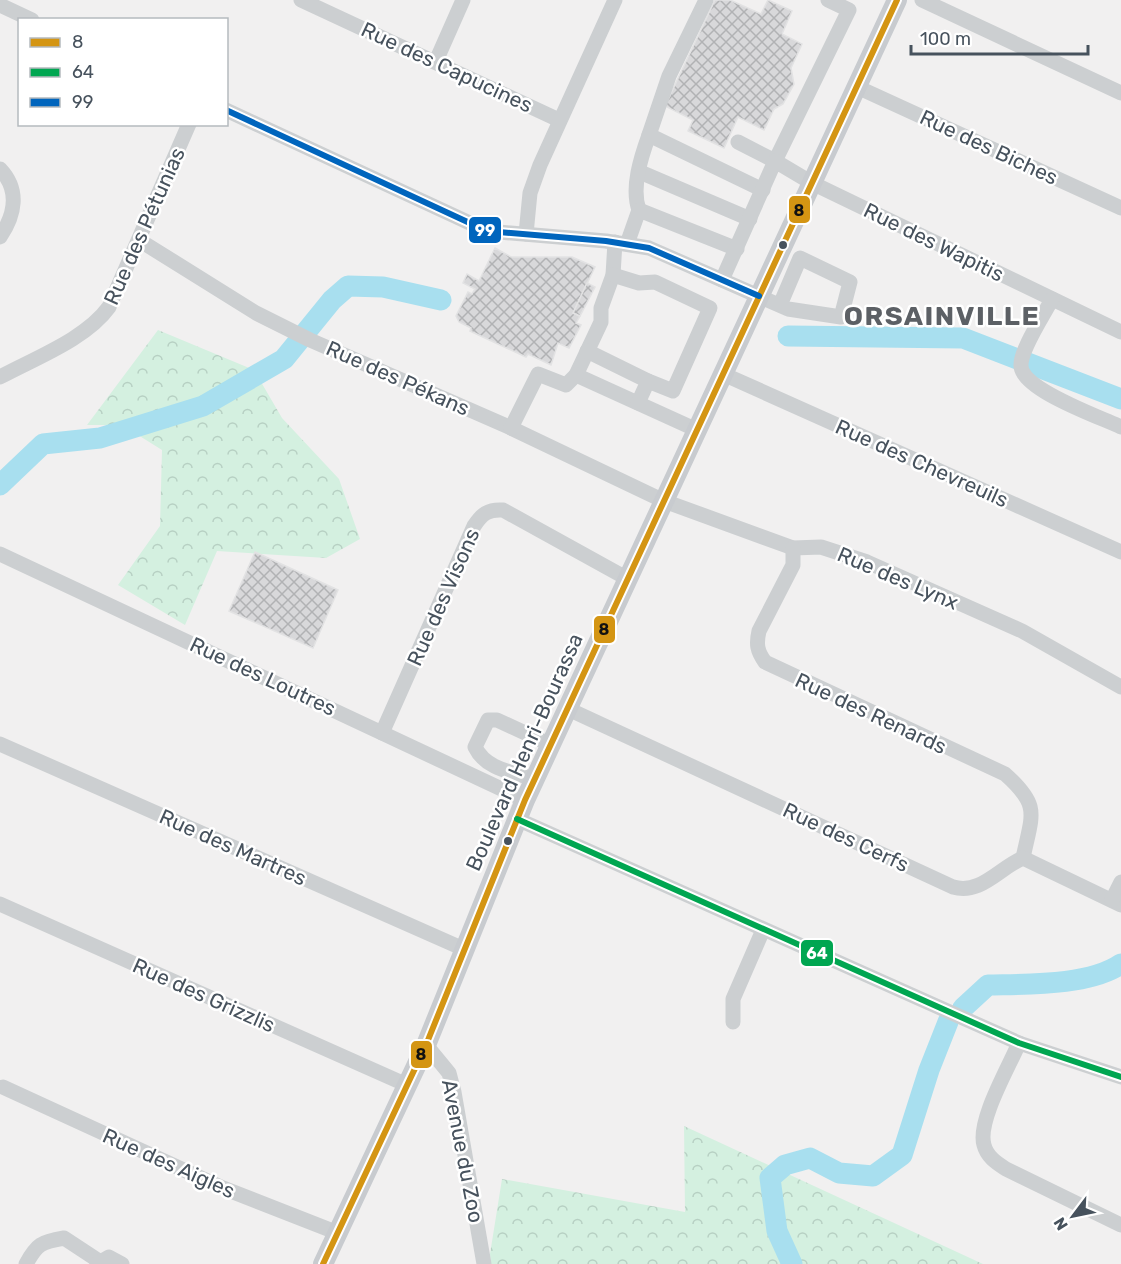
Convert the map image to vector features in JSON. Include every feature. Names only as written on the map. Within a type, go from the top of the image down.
[{"type":"main road","name":"Boulevard Henri-Bourassa","points":[[323,1264],[426,1045],[525,800],[897,0]]},
{"type":"street","name":"Rue des Capucines","points":[[301,0],[559,120]]},
{"type":"street","points":[[436,61],[463,0]]},
{"type":"street","points":[[525,234],[530,194],[559,120],[615,0]]},
{"type":"street","points":[[706,0],[669,76],[649,135],[635,199],[639,210],[737,249]]},
{"type":"street","points":[[722,280],[849,10],[828,0]]},
{"type":"street","points":[[922,0],[1121,93]]},
{"type":"street","points":[[0,5],[28,18]]},
{"type":"street","name":"Rue des Biches","points":[[857,87],[1121,208]]},
{"type":"street","points":[[228,111],[487,231],[621,243],[649,248],[780,305],[841,317],[850,282],[781,249]]},
{"type":"street","name":"Rue des Pétunias","points":[[0,377],[94,325],[109,307],[188,126]]},
{"type":"street","points":[[649,135],[763,190]]},
{"type":"street","name":"Rue des Wapitis","points":[[738,142],[812,183],[1121,332]]},
{"type":"street","points":[[0,169],[13,189],[14,201],[10,222],[0,237]]},
{"type":"street","points":[[640,172],[750,219]]},
{"type":"street","points":[[511,428],[538,374],[566,385],[576,375],[601,322],[601,308],[621,243],[639,210]]},
{"type":"street","name":"Rue des Pékans","points":[[139,240],[256,313],[291,331],[511,428],[664,501]]},
{"type":"street","points":[[780,305],[800,258]]},
{"type":"street","points":[[587,351],[673,391],[710,308],[655,282],[639,283],[613,275]]},
{"type":"street","points":[[1052,299],[1022,362],[1024,377],[1033,385],[1121,427]]},
{"type":"street","name":"Rue des Chevreuils","points":[[723,374],[1121,552]]},
{"type":"street","points":[[576,375],[697,430]]},
{"type":"street","points":[[638,403],[648,381]]},
{"type":"street","name":"Rue des Lynx","points":[[664,501],[793,548],[821,547],[867,562],[1022,632],[1121,687]]},
{"type":"street","name":"Rue des Visons","points":[[382,733],[474,526],[484,513],[493,509],[503,510],[628,579]]},
{"type":"street","name":"Rue des Renards","points":[[793,548],[793,565],[759,631],[757,643],[759,653],[765,662],[1005,774],[1029,798],[1033,813],[1023,858]]},
{"type":"street","name":"Rue des Loutres","points":[[0,554],[525,800]]},
{"type":"street","name":"Rue des Cerfs","points":[[568,709],[953,887],[964,890],[975,887],[1007,864],[1023,858]]},
{"type":"street","points":[[535,779],[492,766],[480,757],[475,747],[478,739],[488,720],[497,720],[551,745]]},
{"type":"street","name":"Rue des Martres","points":[[0,744],[466,950]]},
{"type":"street","points":[[517,819],[1019,1044],[1121,1077]]},
{"type":"street","points":[[1023,858],[1116,903],[1121,882]]},
{"type":"street","name":"Rue des Grizzlis","points":[[0,904],[407,1085]]},
{"type":"street","points":[[732,1022],[733,999],[763,930]]},
{"type":"street","points":[[1019,1044],[984,1122],[984,1147],[992,1159],[1006,1169],[1121,1225]]},
{"type":"street","name":"Avenue du Zoo","points":[[426,1045],[449,1073],[484,1264]]},
{"type":"street","name":"Rue des Aigles","points":[[3,1087],[223,1188],[338,1233]]},
{"type":"street","points":[[26,1264],[34,1248],[47,1241],[64,1238],[98,1263],[114,1258],[122,1264]]},
{"type":"green space","points":[[158,330],[254,370],[282,418],[339,479],[360,539],[326,558],[217,551],[185,625],[118,585],[160,526],[162,450],[122,425],[87,425]]},
{"type":"green space","points":[[684,1126],[983,1264],[491,1264],[490,1254],[502,1179],[685,1212]]},
{"type":"building","points":[[715,0],[730,0],[761,14],[768,0],[792,11],[782,34],[802,44],[791,68],[794,84],[783,104],[774,109],[764,130],[738,117],[724,148],[688,131],[693,120],[665,106]]},
{"type":"building","points":[[495,248],[511,257],[572,257],[595,267],[573,313],[580,316],[576,323],[581,325],[569,348],[558,343],[551,365],[528,354],[526,357],[470,331],[471,328],[459,322],[456,316],[468,292],[472,294],[475,289],[463,283],[467,274],[479,281]]},
{"type":"building","points":[[587,283],[595,287],[580,316],[573,313]]},
{"type":"building","points":[[255,552],[338,590],[313,648],[229,611]]},
{"type":"waterway","points":[[0,485],[43,444],[100,438],[203,406],[284,359],[332,300],[348,286],[383,287],[441,300]]},
{"type":"waterway","points":[[788,336],[963,338],[1121,399]]},
{"type":"waterway","points":[[963,1008],[988,985],[1038,984],[1075,980],[1108,971],[1121,964]]},
{"type":"waterway","points":[[792,1264],[777,1231],[770,1178],[785,1165],[810,1158],[839,1173],[873,1176],[902,1155],[929,1070],[948,1022]]},
{"type":"transit line","name":"8","points":[[323,1264],[426,1045],[525,800],[897,0]]},
{"type":"transit line","name":"99","points":[[228,111],[487,231],[606,241],[649,248],[759,296]]},
{"type":"transit line","name":"64","points":[[517,819],[1019,1043],[1121,1077]]},
{"type":"district","name":"ORSAINVILLE","points":[[942,316]]}]
